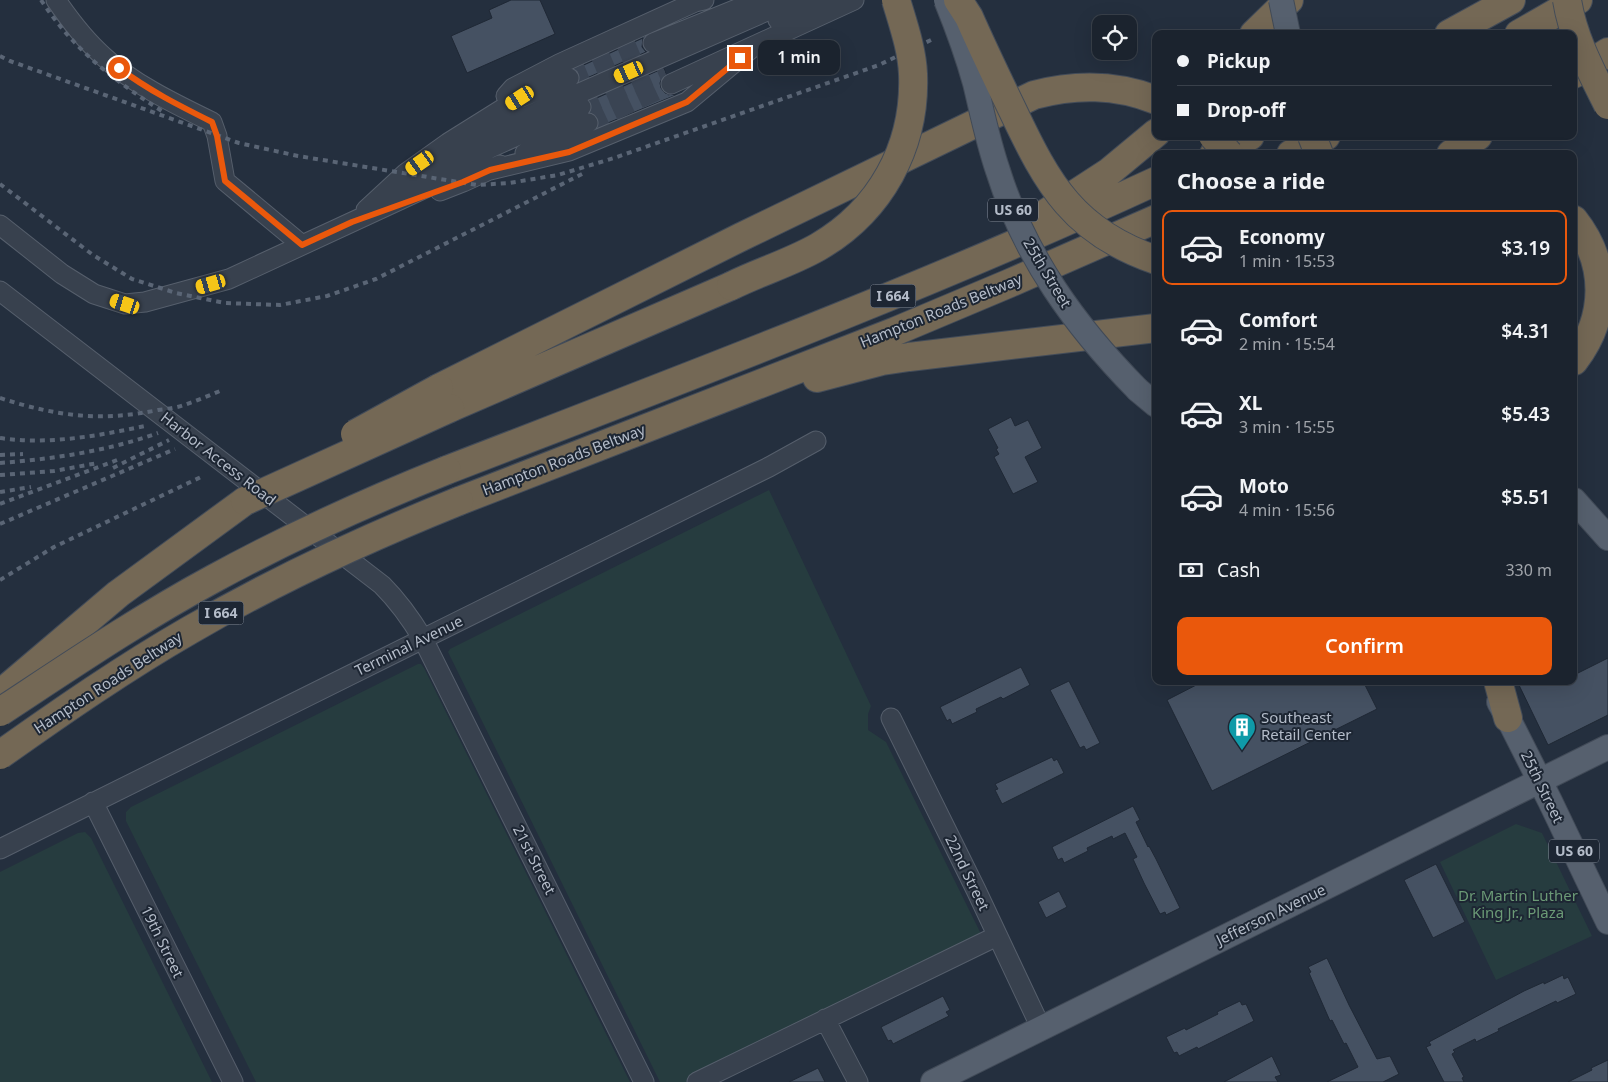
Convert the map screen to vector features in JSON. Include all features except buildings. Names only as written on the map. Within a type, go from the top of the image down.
[{"type":"highway","points":[[445,398],[731,286],[809,252],[834,237],[865,210],[885,184],[896,165],[910,123],[913,98],[911,54],[896,0]]},
{"type":"highway","points":[[958,0],[969,18],[1034,156],[1054,188],[1066,203],[1093,227],[1124,247],[1152,258]]},
{"type":"highway","points":[[1258,30],[1289,0]]},
{"type":"highway","points":[[1456,30],[1511,0]]},
{"type":"highway","points":[[1568,0],[1574,30]]},
{"type":"highway","points":[[1526,30],[1578,0]]},
{"type":"highway","points":[[1577,39],[1581,51],[1608,105]]},
{"type":"highway","points":[[1577,72],[1608,52]]},
{"type":"highway","points":[[0,694],[118,594],[245,501],[445,398],[741,237],[1034,95],[1064,88],[1096,86],[1120,89],[1152,98]]},
{"type":"highway","points":[[889,297],[948,260],[1000,237],[1063,202],[1109,172],[1152,137]]},
{"type":"highway","points":[[1217,140],[1225,150]]},
{"type":"highway","points":[[1222,150],[1242,140]]},
{"type":"highway","points":[[1299,150],[1318,140]]},
{"type":"highway","points":[[1457,150],[1472,140]]},
{"type":"highway","name":"I 664","points":[[0,712],[112,638],[213,579],[346,512],[447,470],[889,297],[1004,250],[1152,183]]},
{"type":"highway","name":"Hampton Roads Beltway","points":[[0,755],[124,670],[197,626],[325,559],[459,501],[955,307],[1152,221]]},
{"type":"highway","points":[[1577,224],[1592,244],[1600,263],[1602,281],[1602,301],[1599,318],[1592,336],[1577,357]]},
{"type":"highway","points":[[640,431],[730,409],[810,380],[882,361],[1152,329]]},
{"type":"highway","points":[[1118,333],[1152,336]]},
{"type":"highway","points":[[1499,685],[1508,718]]},
{"type":"main road","name":"25th Street","points":[[946,0],[967,56],[998,172],[1018,224],[1062,302],[1095,344],[1138,390],[1152,402]]},
{"type":"main road","points":[[1281,0],[1287,30]]},
{"type":"main road","points":[[1577,503],[1608,538]]},
{"type":"main road","name":"25th Street","points":[[1488,685],[1540,780],[1608,922]]},
{"type":"main road","name":"Jefferson Avenue","points":[[933,1082],[1608,747]]},
{"type":"street","points":[[56,0],[103,57],[135,80],[212,122],[217,136],[225,181],[302,245]]},
{"type":"street","points":[[481,122],[513,88],[559,64],[695,2],[704,0]]},
{"type":"street","points":[[653,44],[759,0]]},
{"type":"street","points":[[352,222],[484,135],[792,0]]},
{"type":"street","points":[[824,0],[668,77],[753,47],[854,0]]},
{"type":"street","points":[[490,170],[569,152],[687,102],[753,47]]},
{"type":"street","points":[[352,222],[406,173],[448,143],[520,98],[569,78]]},
{"type":"street","points":[[0,224],[62,274],[94,294],[125,304],[145,302],[229,279],[302,245],[445,179],[490,148],[585,115],[490,170],[463,182],[352,222]]},
{"type":"street","name":"Harbor Access Road","points":[[0,292],[382,585],[398,600],[423,639]]},
{"type":"street","name":"Terminal Avenue","points":[[0,849],[769,468],[816,441]]},
{"type":"street","name":"21st Street","points":[[423,639],[644,1082]]},
{"type":"street","name":"22nd Street","points":[[890,718],[1040,1028]]},
{"type":"street","name":"19th Street","points":[[93,802],[233,1082]]},
{"type":"street","points":[[697,1082],[997,936]]},
{"type":"street","points":[[825,1019],[858,1082]]},
{"type":"green space","points":[[769,490],[871,706],[868,714],[868,730],[886,742],[982,936],[686,1082],[660,1082],[448,652],[450,649]]},
{"type":"green space","points":[[421,664],[424,668],[630,1082],[256,1082],[126,821],[126,812],[131,807]]},
{"type":"green space","name":"Dr. Martin Luther King Jr., Plaza","points":[[1516,824],[1542,833],[1592,936],[1496,980],[1440,862]]},
{"type":"green space","points":[[85,832],[91,838],[212,1082],[0,1082],[0,872],[78,833]]},
{"type":"tunnel","points":[[569,78],[653,43]]},
{"type":"tunnel","points":[[581,107],[664,70]]},
{"type":"tunnel","points":[[588,123],[671,84]]},
{"type":"railway","points":[[41,0],[53,18],[95,62],[162,111]]},
{"type":"railway","points":[[0,56],[239,143],[298,156],[477,185],[509,183],[558,175],[614,158],[879,65],[931,40]]},
{"type":"railway","points":[[0,184],[93,255],[132,279],[176,293],[225,303],[280,305],[327,296],[376,279],[586,172]]},
{"type":"railway","points":[[0,398],[59,413],[117,416],[178,407],[220,391]]},
{"type":"railway","points":[[0,438],[54,440],[91,436],[145,426]]},
{"type":"railway","points":[[0,463],[80,453],[120,445],[158,433]]},
{"type":"railway","points":[[113,468],[169,440]]},
{"type":"railway","points":[[0,524],[175,449]]},
{"type":"railway","points":[[0,455],[23,454]]},
{"type":"railway","points":[[0,504],[117,460]]},
{"type":"railway","points":[[0,475],[54,471],[98,463]]},
{"type":"railway","points":[[0,580],[54,547],[203,476]]},
{"type":"railway","points":[[0,492],[31,487]]},
{"type":"place","name":"Southeast Retail Center","points":[[1242,751]]},
{"type":"route","points":[[119,68],[135,80],[212,122],[217,136],[225,181],[302,245],[352,222],[463,182],[490,170],[569,152],[687,102],[740,58]]}]
